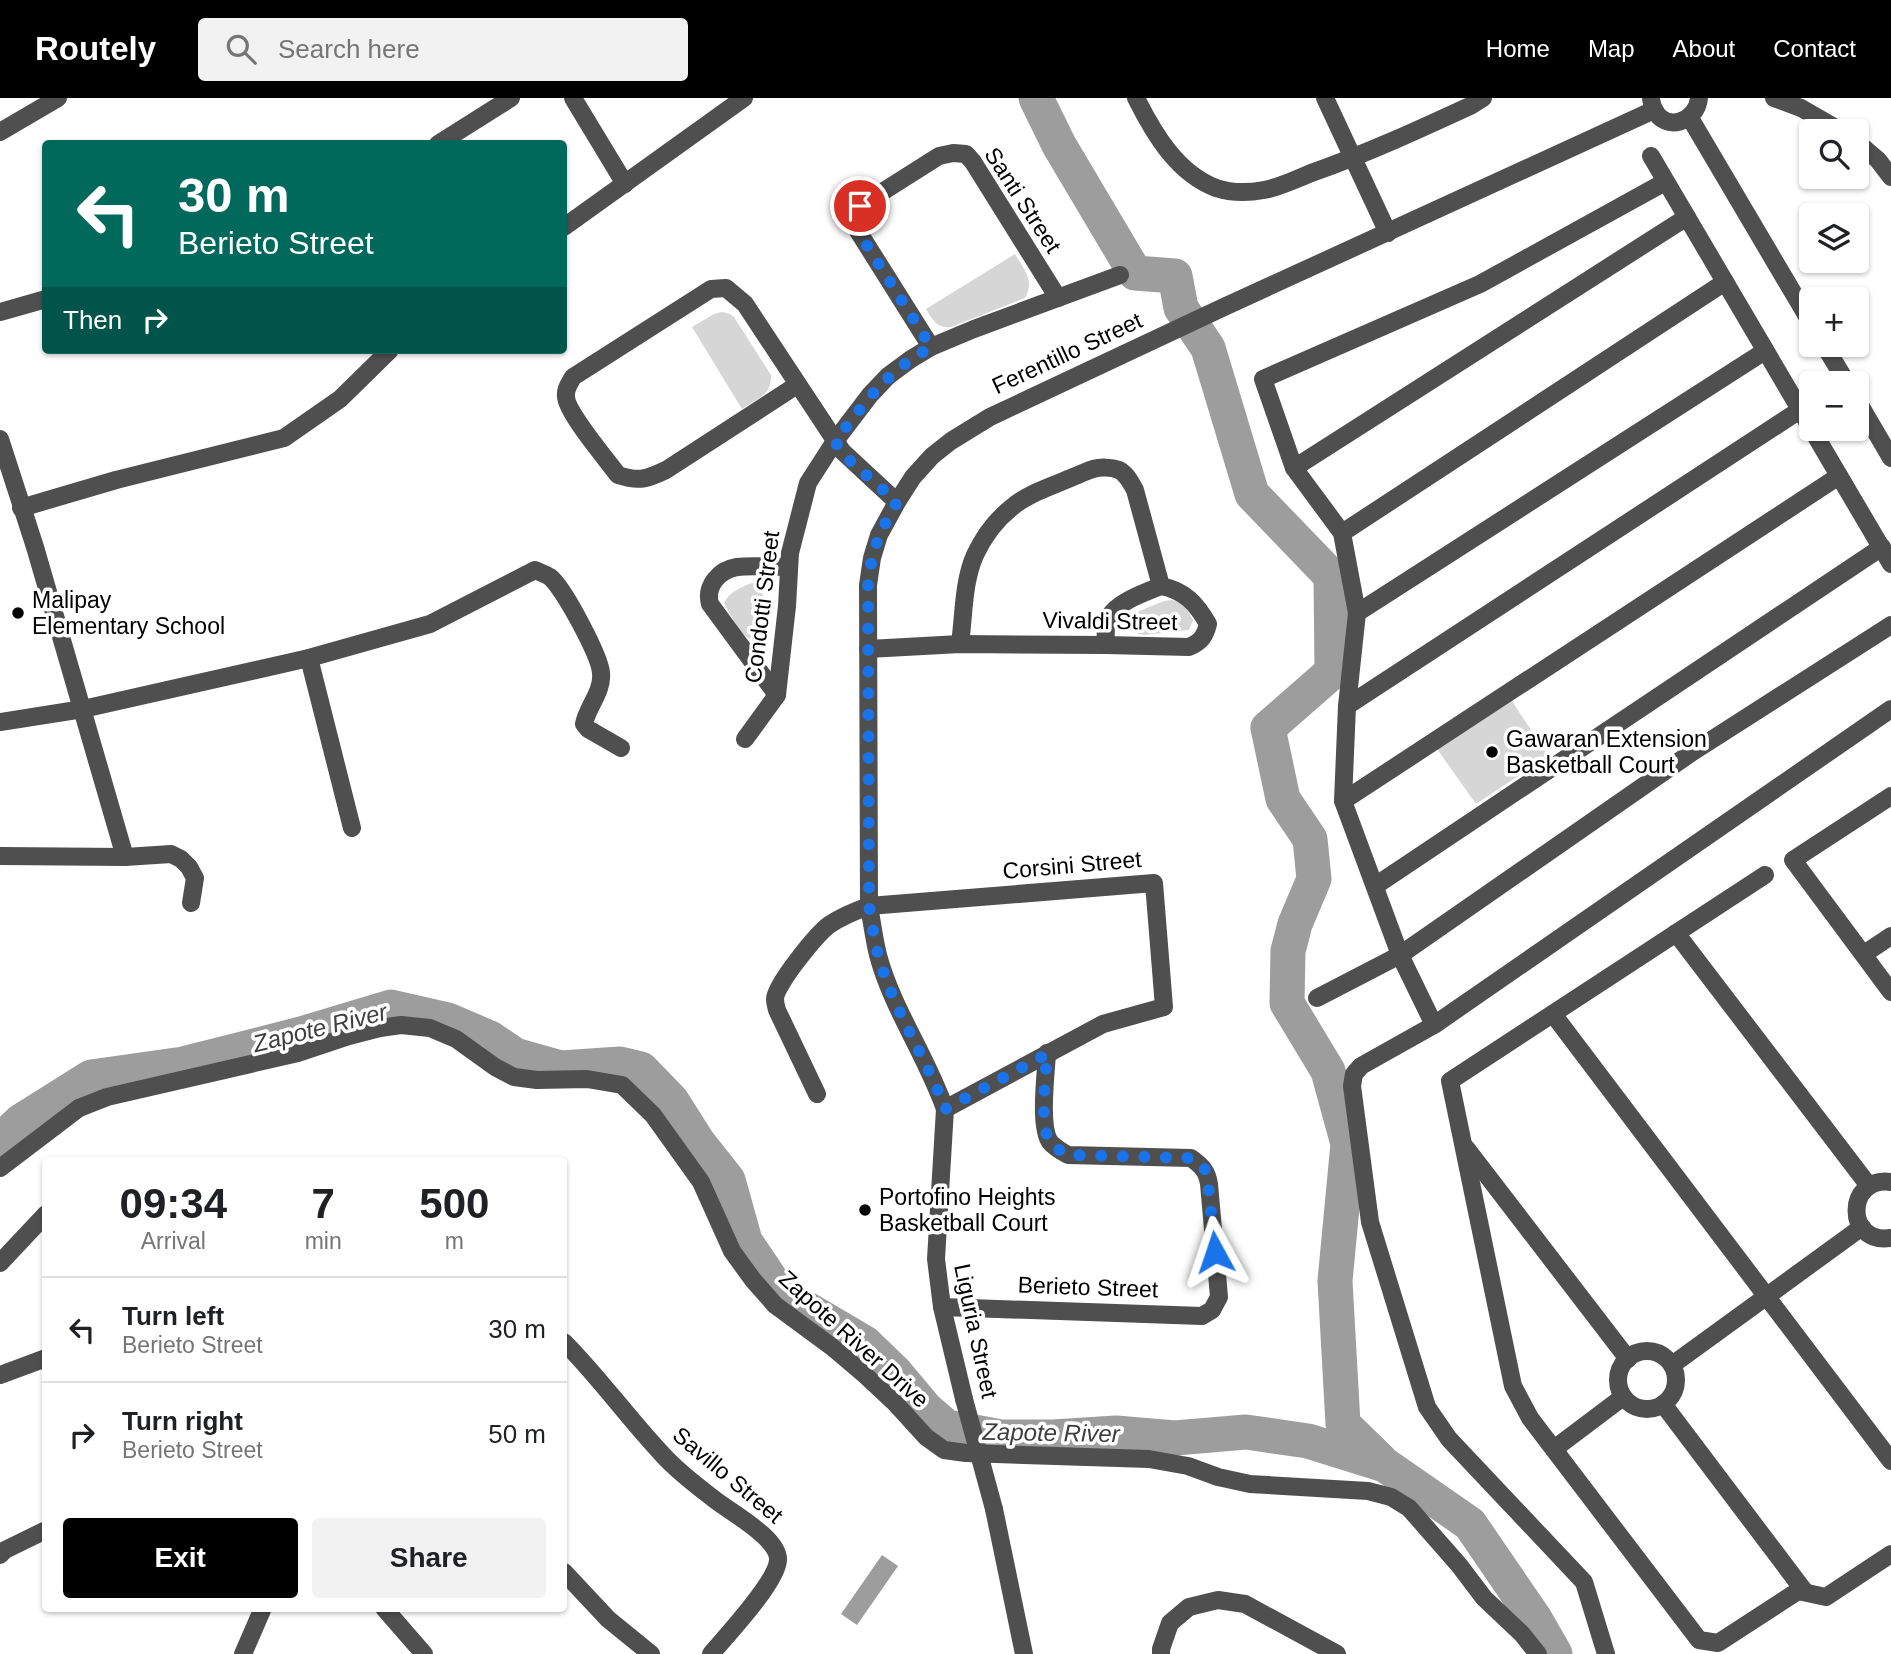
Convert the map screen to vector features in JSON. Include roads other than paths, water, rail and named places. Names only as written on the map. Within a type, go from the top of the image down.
[{"type":"street","points":[[0,132],[58,98]]},
{"type":"street","points":[[444,140],[511,98]]},
{"type":"street","points":[[573,98],[625,184]]},
{"type":"street","points":[[567,225],[744,98]]},
{"type":"street","points":[[1136,98],[1172,157],[1192,176],[1218,188],[1240,192],[1266,190],[1353,159],[1483,98]]},
{"type":"street","points":[[1325,98],[1388,233]]},
{"type":"street","points":[[1652,104],[1660,118],[1680,122],[1690,118],[1696,111],[1699,98]]},
{"type":"street","points":[[1774,98],[1820,119]]},
{"type":"street","name":"Ferentillo Street","points":[[869,906],[868,585],[879,535],[897,502],[932,456],[990,417],[1388,233],[1652,104]]},
{"type":"street","points":[[1690,118],[1799,303]]},
{"type":"street","points":[[1869,152],[1891,177]]},
{"type":"street","name":"Santi Street","points":[[931,347],[858,231],[855,214],[860,206],[939,156],[966,154],[973,162],[1058,298]]},
{"type":"street","points":[[1651,156],[1799,408]]},
{"type":"street","points":[[1434,1025],[1400,955],[1343,801],[1347,706],[1357,613],[1342,533],[1294,468],[1262,379],[1480,284],[1665,182]]},
{"type":"street","points":[[1294,468],[1687,217]]},
{"type":"street","name":"Condotti Street","points":[[745,739],[777,695],[789,568],[794,535],[808,483],[870,395],[888,376],[931,347],[1120,275]]},
{"type":"street","points":[[1342,533],[1725,282]]},
{"type":"street","points":[[797,385],[666,470],[646,479],[629,479],[618,475],[565,400],[566,388],[573,377],[711,289],[726,288],[745,304],[849,460],[897,502]]},
{"type":"street","points":[[0,312],[42,300]]},
{"type":"street","points":[[1357,613],[1765,351]]},
{"type":"street","points":[[21,508],[116,480],[284,438],[340,399],[386,354]]},
{"type":"street","points":[[1347,706],[1799,411]]},
{"type":"street","points":[[1869,420],[1891,458]]},
{"type":"street","points":[[0,439],[35,547],[125,857]]},
{"type":"street","points":[[1818,441],[1891,564]]},
{"type":"street","name":"Vivaldi Street","points":[[869,649],[960,644],[1189,647],[1205,636],[1208,624],[1189,597],[1175,589],[1161,586],[1135,490],[1128,477],[1119,470],[1105,467],[1093,469],[1027,497],[1010,508],[992,529],[975,555],[960,644]]},
{"type":"street","points":[[1343,801],[1839,476]]},
{"type":"street","points":[[1375,886],[1882,547]]},
{"type":"street","points":[[777,695],[710,604],[707,594],[711,584],[721,574],[735,567],[789,568]]},
{"type":"street","points":[[0,722],[83,709],[309,658],[430,624],[535,570],[548,576],[560,587],[595,652],[601,673],[599,688],[584,724],[621,748]]},
{"type":"street","points":[[1106,645],[1108,617],[1117,608],[1161,586]]},
{"type":"street","points":[[1317,998],[1400,955],[1691,753],[1891,625]]},
{"type":"street","points":[[309,658],[352,828]]},
{"type":"street","points":[[1606,1654],[1584,1582],[1449,1439],[1427,1407],[1370,1222],[1352,1086],[1354,1074],[1361,1066],[1434,1025],[1891,709]]},
{"type":"street","points":[[1891,796],[1793,860],[1891,992]]},
{"type":"street","points":[[0,856],[125,857],[171,854],[181,859],[195,878],[191,903]]},
{"type":"street","points":[[1765,875],[1450,1081],[1513,1386],[1530,1418],[1706,1648],[1798,1591],[1826,1597],[1891,1554]]},
{"type":"street","name":"Corsini Street","points":[[869,906],[1154,883],[1164,1007],[1103,1024],[1047,1054]]},
{"type":"street","points":[[817,1094],[777,1010],[775,998],[779,986],[818,933],[845,916],[869,906]]},
{"type":"street","name":"Liguria Street","points":[[869,906],[878,956],[945,1109],[936,1259],[942,1307],[994,1509],[1022,1652]]},
{"type":"street","points":[[1676,933],[1869,1186]]},
{"type":"street","points":[[1864,954],[1891,936]]},
{"type":"street","points":[[1553,1014],[1891,1461]]},
{"type":"street","name":"Zapote River Drive","points":[[0,1168],[79,1108],[107,1097],[298,1053],[349,1036],[401,1025],[430,1028],[456,1039],[514,1077],[537,1080],[587,1079],[622,1085],[653,1115],[701,1182],[732,1251],[752,1280],[775,1304],[864,1375],[895,1403],[926,1437],[944,1450],[1149,1459],[1188,1466],[1218,1477],[1250,1484],[1368,1491],[1391,1497],[1409,1508],[1484,1598],[1522,1634],[1538,1654]]},
{"type":"street","points":[[945,1109],[1047,1054]]},
{"type":"street","name":"Berieto Street","points":[[942,1307],[1202,1315],[1212,1311],[1219,1297],[1209,1184],[1202,1165],[1191,1158],[1068,1155],[1056,1149],[1044,1123],[1047,1054]]},
{"type":"street","points":[[1464,1145],[1628,1359]]},
{"type":"street","points":[[1473,1191],[1491,1181]]},
{"type":"street","points":[[1891,1182],[1877,1182],[1869,1186],[1858,1200],[1856,1210],[1857,1219],[1869,1234],[1878,1238],[1891,1238]]},
{"type":"street","points":[[0,1262],[42,1218]]},
{"type":"street","points":[[1672,1365],[1862,1227]]},
{"type":"street","name":"Savillo Street","points":[[567,1345],[595,1374],[663,1456],[774,1545],[779,1557],[776,1572],[711,1654]]},
{"type":"street","points":[[1649,1351],[1666,1358],[1675,1374],[1673,1393],[1662,1404],[1649,1409],[1630,1404],[1623,1397],[1618,1380],[1620,1370],[1628,1359],[1639,1352],[1649,1351]]},
{"type":"street","points":[[0,1375],[42,1359]]},
{"type":"street","points":[[1554,1449],[1623,1397]]},
{"type":"street","points":[[1662,1404],[1805,1592]]},
{"type":"street","points":[[0,1555],[42,1535]]},
{"type":"street","points":[[567,1575],[608,1619],[651,1654]]},
{"type":"street","points":[[1161,1654],[1170,1623],[1189,1607],[1218,1600],[1245,1604],[1338,1654]]},
{"type":"street","points":[[243,1654],[261,1612]]},
{"type":"street","points":[[387,1612],[424,1654]]},
{"type":"waterway","points":[[1036,98],[1059,145],[1135,273],[1175,276],[1181,308],[1208,348],[1252,494],[1331,576],[1332,672],[1268,728],[1283,799],[1310,839],[1314,879],[1295,924],[1288,951],[1287,1003],[1328,1071],[1348,1144],[1335,1281],[1343,1424],[1380,1460]]},
{"type":"waterway","name":"Zapote River","points":[[0,1141],[21,1121],[91,1077],[183,1064],[301,1034],[391,1007],[448,1020],[490,1038],[515,1055],[561,1068],[620,1064],[641,1069],[672,1101],[698,1142],[728,1180],[745,1241],[780,1293],[865,1343],[895,1372],[926,1409],[947,1427],[1001,1437],[1116,1433],[1175,1438],[1246,1432],[1308,1441],[1385,1465],[1470,1524],[1535,1619],[1555,1654]]},
{"type":"place","name":"Malipay Elementary School","points":[[18,613]]},
{"type":"place","name":"Gawaran Extension Basketball Court","points":[[1492,752]]},
{"type":"place","name":"Portofino Heights Basketball Court","points":[[865,1210]]}]
